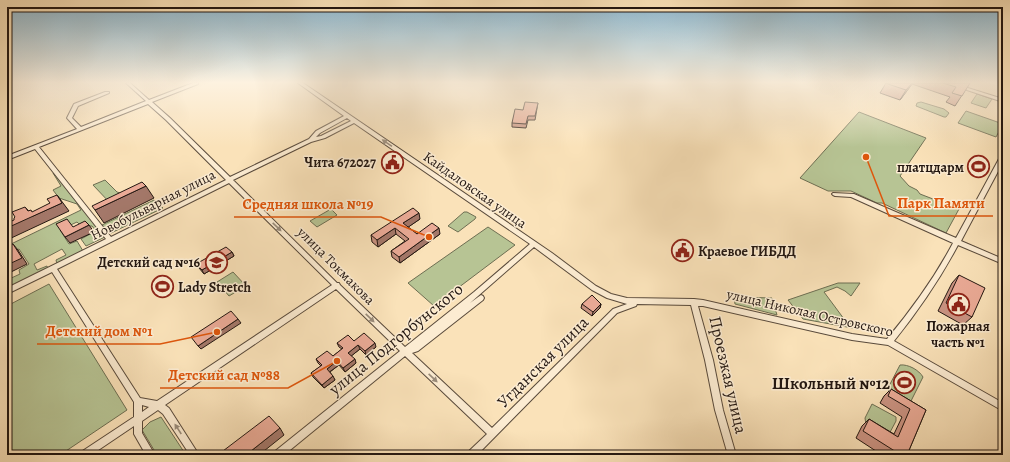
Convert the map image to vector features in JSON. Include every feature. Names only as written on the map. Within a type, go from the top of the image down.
[{"type":"street","points":[[77,105],[69,118],[80,129]]},
{"type":"street","points":[[7,158],[142,105]]},
{"type":"street","name":"улица Токмакова","points":[[152,105],[404,351],[493,434]]},
{"type":"street","name":"Кайдаловская улица","points":[[331,105],[594,288],[618,299],[643,302]]},
{"type":"street","points":[[311,140],[318,132],[347,116]]},
{"type":"street","points":[[336,121],[346,120],[348,123],[345,127]]},
{"type":"street","points":[[336,121],[333,125],[336,128],[345,127]]},
{"type":"street","points":[[311,140],[323,137],[345,127],[354,121]]},
{"type":"street","name":"Новобульварная улица","points":[[7,291],[311,140]]},
{"type":"street","points":[[36,147],[110,240]]},
{"type":"street","points":[[890,342],[942,268],[1003,157]]},
{"type":"street","points":[[835,194],[852,195],[1003,262]]},
{"type":"street","name":"улица Подгорбунского","points":[[276,455],[534,245]]},
{"type":"street","points":[[53,268],[138,400],[138,434],[151,455]]},
{"type":"street","points":[[84,455],[337,285]]},
{"type":"street","points":[[404,351],[415,349],[481,298]]},
{"type":"street","name":"улица Николая Островского","points":[[643,302],[694,302],[712,304],[852,337],[890,342],[1003,407]]},
{"type":"street","name":"Угданская улица","points":[[471,455],[615,311],[628,305],[643,302]]},
{"type":"street","name":"Проезжая улица","points":[[694,302],[709,360],[719,410],[732,455]]},
{"type":"street","points":[[138,400],[158,405],[166,411],[195,455]]},
{"type":"green space","points":[[916,105],[929,105],[944,109],[949,113],[946,117],[944,117],[916,106]]},
{"type":"green space","points":[[976,105],[988,105],[986,108]]},
{"type":"green space","points":[[966,111],[1003,124],[996,137],[958,123]]},
{"type":"green space","points":[[859,112],[926,138],[900,176],[909,186],[917,190],[920,194],[959,209],[946,233],[882,203],[877,203],[851,191],[828,191],[800,178]]},
{"type":"green space","points":[[53,173],[55,173],[105,237],[86,246],[81,239],[96,231],[92,226],[81,226],[77,222],[60,230],[69,244],[77,241],[83,251],[57,264],[56,260],[66,255],[62,249],[34,264],[37,270],[47,266],[48,269],[7,288],[7,280],[20,274],[19,270],[29,264],[19,249],[7,254],[7,246],[81,210],[77,204],[59,198],[53,190],[61,186]]},
{"type":"green space","points":[[105,180],[117,192],[127,195],[111,204],[93,185]]},
{"type":"green space","points":[[154,200],[163,208],[111,233],[102,225]]},
{"type":"green space","points":[[331,209],[337,215],[317,227],[310,221]]},
{"type":"green space","points":[[464,212],[476,217],[475,219],[458,232],[448,226]]},
{"type":"green space","points":[[488,227],[515,245],[434,306],[408,283]]},
{"type":"green space","points":[[233,272],[246,286],[229,296],[217,282]]},
{"type":"green space","points":[[838,283],[860,283],[851,296],[837,287],[824,292],[847,323],[855,324],[858,329],[803,319],[788,300]]},
{"type":"green space","points":[[49,284],[127,410],[60,455],[7,455],[7,306]]},
{"type":"green space","points":[[734,297],[772,298],[777,315],[735,304]]},
{"type":"green space","name":"Школьный №12","points":[[900,365],[906,365],[913,368],[923,377],[910,403],[889,392],[888,388]]},
{"type":"green space","points":[[872,404],[896,417],[896,421],[888,436],[866,425],[865,418]]},
{"type":"green space","points":[[161,417],[186,455],[157,455],[142,430],[150,422]]},
{"type":"building","points":[[524,105],[538,105],[535,116],[528,116],[526,124],[512,123],[515,109],[523,110]]},
{"type":"building","points":[[142,182],[146,186],[95,210],[92,206]]},
{"type":"building","points":[[57,195],[62,203],[7,228],[7,223],[14,220],[15,217],[12,212],[25,207],[28,211],[31,210],[32,212],[50,203],[47,199]]},
{"type":"building","points":[[413,208],[419,213],[403,223],[417,234],[432,223],[439,228],[399,257],[391,251],[409,239],[395,228],[377,240],[371,235]]},
{"type":"building","points":[[67,219],[73,227],[85,221],[89,225],[65,237],[56,224]]},
{"type":"building","points":[[13,244],[22,258],[7,265],[7,246]]},
{"type":"building","points":[[226,247],[232,252],[202,270],[196,264]]},
{"type":"building","points":[[959,275],[985,288],[972,317],[946,303]]},
{"type":"building","points":[[592,295],[601,304],[593,312],[582,304]]},
{"type":"building","points":[[231,311],[238,319],[198,346],[191,337]]},
{"type":"building","points":[[364,333],[375,343],[365,351],[358,345],[348,353],[355,359],[343,368],[337,361],[327,369],[333,376],[322,385],[311,373],[322,365],[316,359],[327,351],[333,356],[343,348],[337,343],[348,335],[354,341]]},
{"type":"building","points":[[891,389],[926,410],[907,455],[901,455],[863,431],[869,419],[898,437],[910,409],[888,396]]},
{"type":"building","points":[[269,416],[280,428],[246,455],[219,454]]},
{"type":"place","name":"Парк Памяти","points":[[866,157]]},
{"type":"place","name":"Чита 672027","points":[[392,162]]},
{"type":"place","name":"платцдарм","points":[[979,167]]},
{"type":"place","name":"Средняя школа №19","points":[[429,237]]},
{"type":"place","name":"Краевое ГИБДД","points":[[683,251]]},
{"type":"place","name":"Детский сад №16","points":[[216,262]]},
{"type":"place","name":"Lady Stretch","points":[[162,287]]},
{"type":"place","name":"Пожарная часть №1","points":[[958,304]]},
{"type":"place","name":"Детский дом №1","points":[[217,332]]},
{"type":"place","name":"Детский сад №88","points":[[337,361]]},
{"type":"place","name":"Школьный №12","points":[[905,383]]}]
